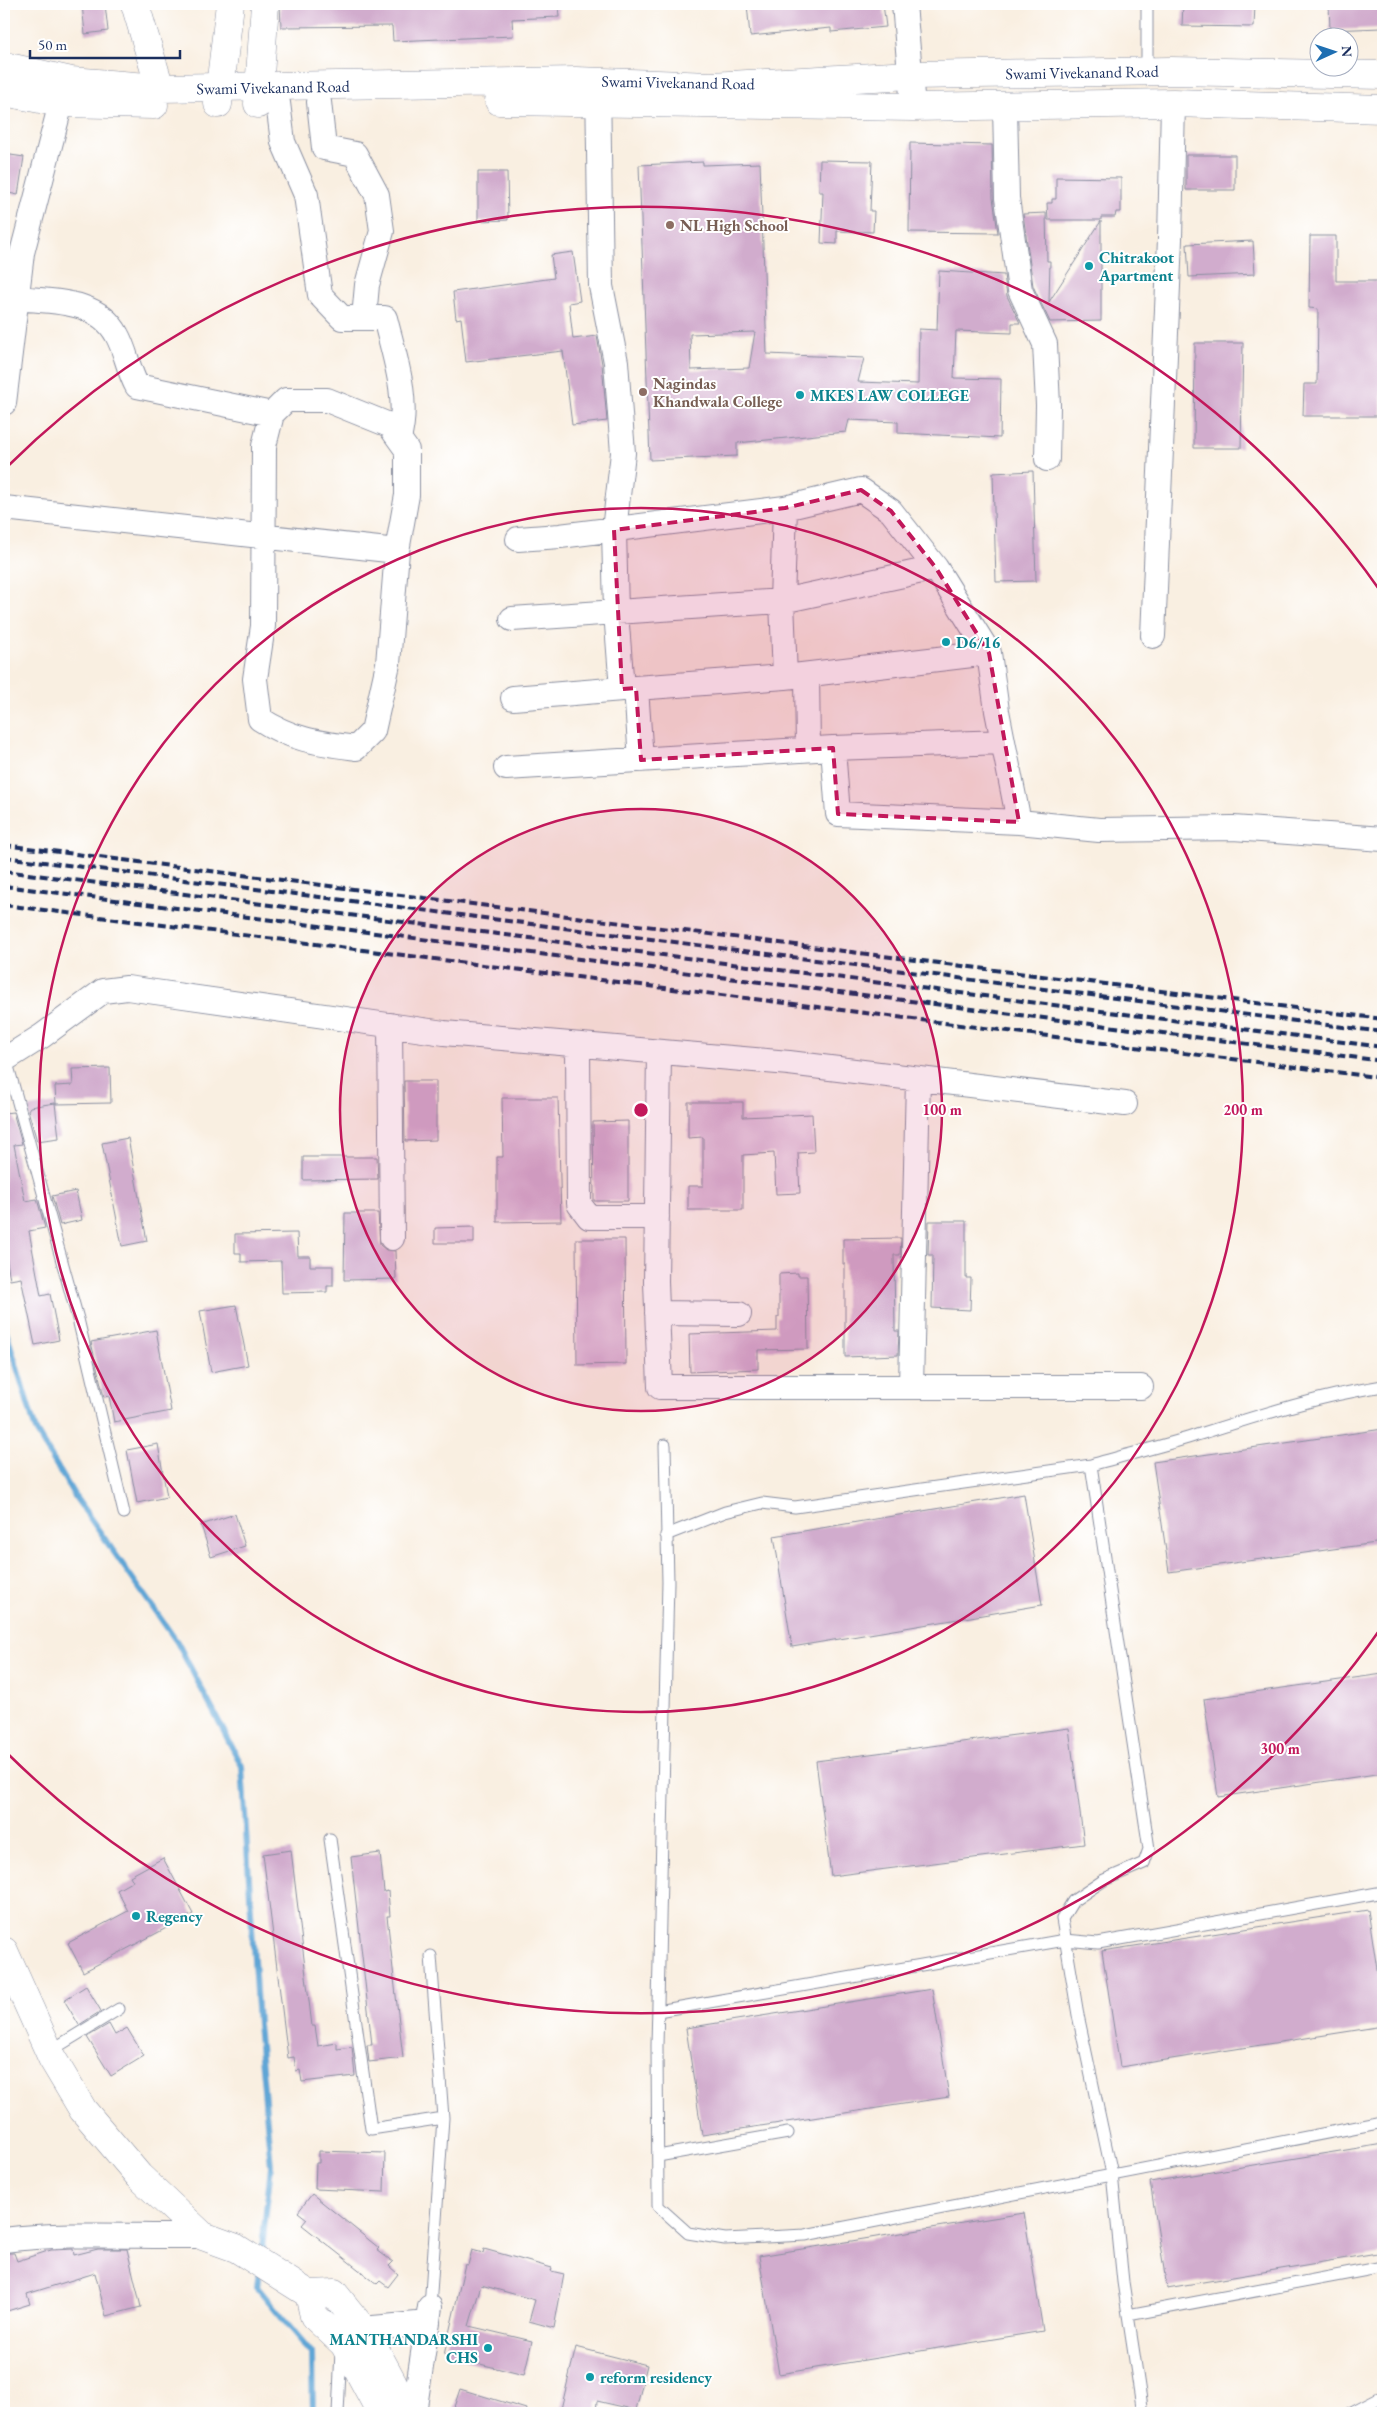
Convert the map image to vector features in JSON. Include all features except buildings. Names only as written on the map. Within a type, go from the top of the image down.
[{"type":"main road","points":[[135,4],[160,88]]},
{"type":"main road","points":[[219,96],[230,4]]},
{"type":"main road","points":[[265,4],[265,98]]},
{"type":"main road","name":"Swami Vivekanand Road","points":[[4,66],[71,81],[160,88],[219,96]]},
{"type":"main road","name":"Swami Vivekanand Road","points":[[4,105],[219,96],[319,102],[597,92],[911,75],[1147,72],[1383,75]]},
{"type":"main road","name":"Swami Vivekanand Road","points":[[4,92],[61,103]]},
{"type":"main road","name":"Swami Vivekanand Road","points":[[265,98],[597,92],[913,107],[1173,103],[1383,109]]},
{"type":"main road","points":[[4,1951],[50,2052],[89,2118],[138,2176],[203,2236],[236,2248],[319,2301],[352,2335],[396,2408]]},
{"type":"street","points":[[904,4],[913,107]]},
{"type":"street","points":[[597,92],[602,286],[616,362],[623,453],[614,530],[616,612],[641,760]]},
{"type":"street","points":[[265,98],[306,195],[320,295],[342,318],[385,318],[399,375],[403,424],[399,438]]},
{"type":"street","points":[[319,102],[324,148],[355,154],[378,195],[382,231],[368,285],[364,318]]},
{"type":"street","points":[[4,403],[22,253],[61,103]]},
{"type":"street","points":[[1153,636],[1170,239],[1173,103]]},
{"type":"street","points":[[1005,106],[1007,198],[1020,290],[1045,344],[1048,405],[1047,459]]},
{"type":"street","points":[[17,298],[75,304],[101,314],[117,336],[129,371],[137,386],[272,414]]},
{"type":"street","points":[[286,400],[328,400],[390,425],[399,438],[407,450],[406,495],[397,551],[388,664],[374,731],[356,748],[314,743],[282,733],[260,719],[255,679],[263,626],[264,446],[272,414],[286,400]]},
{"type":"street","points":[[518,539],[614,530],[785,508],[861,490],[891,511],[936,568],[989,652],[1019,822]]},
{"type":"street","points":[[4,508],[397,551]]},
{"type":"street","points":[[785,508],[782,601],[808,750]]},
{"type":"street","points":[[512,619],[782,601],[936,568]]},
{"type":"street","points":[[513,698],[796,676],[989,652]]},
{"type":"street","points":[[506,768],[833,748],[1004,742]]},
{"type":"street","points":[[833,748],[838,814],[1019,822],[1099,830],[1232,828],[1383,839]]},
{"type":"street","points":[[5,1060],[103,991],[127,988],[444,1033],[789,1064],[1125,1104]]},
{"type":"street","points":[[390,1025],[392,1238]]},
{"type":"street","points":[[578,1045],[579,1204],[589,1217],[657,1217]]},
{"type":"street","points":[[659,1052],[657,1313],[660,1387],[1141,1387]]},
{"type":"street","points":[[911,1387],[918,1079]]},
{"type":"street","points":[[657,1313],[739,1314]]},
{"type":"street","points":[[4,2240],[80,2234],[151,2237],[203,2236]]},
{"type":"street","points":[[352,2335],[429,2315]]},
{"type":"street","points":[[396,2408],[429,2315]]},
{"type":"lane","points":[[1147,9],[1147,72]]},
{"type":"lane","points":[[5,1060],[78,1319],[124,1513]]},
{"type":"lane","points":[[666,1535],[725,1512],[762,1503],[795,1507],[1091,1465],[1193,1436],[1267,1412],[1342,1392],[1383,1386]]},
{"type":"lane","points":[[664,1445],[668,1582],[658,2011],[658,2206],[688,2233],[726,2239],[805,2235],[1383,2122]]},
{"type":"lane","points":[[1091,1465],[1149,1849],[1144,1863],[1104,1880],[1073,1901],[1062,1920],[1078,2015],[1112,2174],[1128,2314],[1144,2413]]},
{"type":"lane","points":[[330,1839],[371,2129],[443,2118]]},
{"type":"lane","points":[[658,2011],[1065,1940],[1098,1943],[1383,1892]]},
{"type":"lane","points":[[429,2315],[443,2118],[431,1956]]},
{"type":"lane","points":[[50,2052],[119,2009]]},
{"type":"lane","points":[[658,2156],[788,2133]]},
{"type":"lane","points":[[1128,2314],[1383,2267]]},
{"type":"lane","points":[[338,2413],[352,2335]]},
{"type":"lane","points":[[1350,2413],[1379,2398],[1383,2399]]},
{"type":"highlighted area","points":[[861,490],[891,511],[936,568],[989,653],[1019,822],[838,814],[833,748],[641,760],[636,688],[622,689],[614,530],[785,508]]},
{"type":"waterway","points":[[4,1324],[36,1431],[76,1498],[177,1642],[242,1766],[258,2024],[271,2166],[261,2257]]},
{"type":"waterway","points":[[259,2271],[257,2287],[312,2353],[313,2413]]},
{"type":"railway","points":[[4,845],[1383,1019]]},
{"type":"railway","points":[[4,857],[1383,1032]]},
{"type":"railway","points":[[4,871],[1383,1047]]},
{"type":"railway","points":[[4,886],[1383,1061]]},
{"type":"railway","points":[[4,905],[1383,1078]]},
{"type":"place","name":"NL High School","points":[[670,225]]},
{"type":"place","name":"Chitrakoot Apartment","points":[[1089,266]]},
{"type":"place","name":"Nagindas Khandwala College","points":[[643,392]]},
{"type":"place","name":"MKES LAW COLLEGE","points":[[800,395]]},
{"type":"place","name":"D6/16","points":[[946,642]]},
{"type":"place","name":"Regency","points":[[136,1916]]},
{"type":"place","name":"MANTHANDARSHI CHS","points":[[488,2348]]},
{"type":"place","name":"reform residency","points":[[590,2377]]}]
